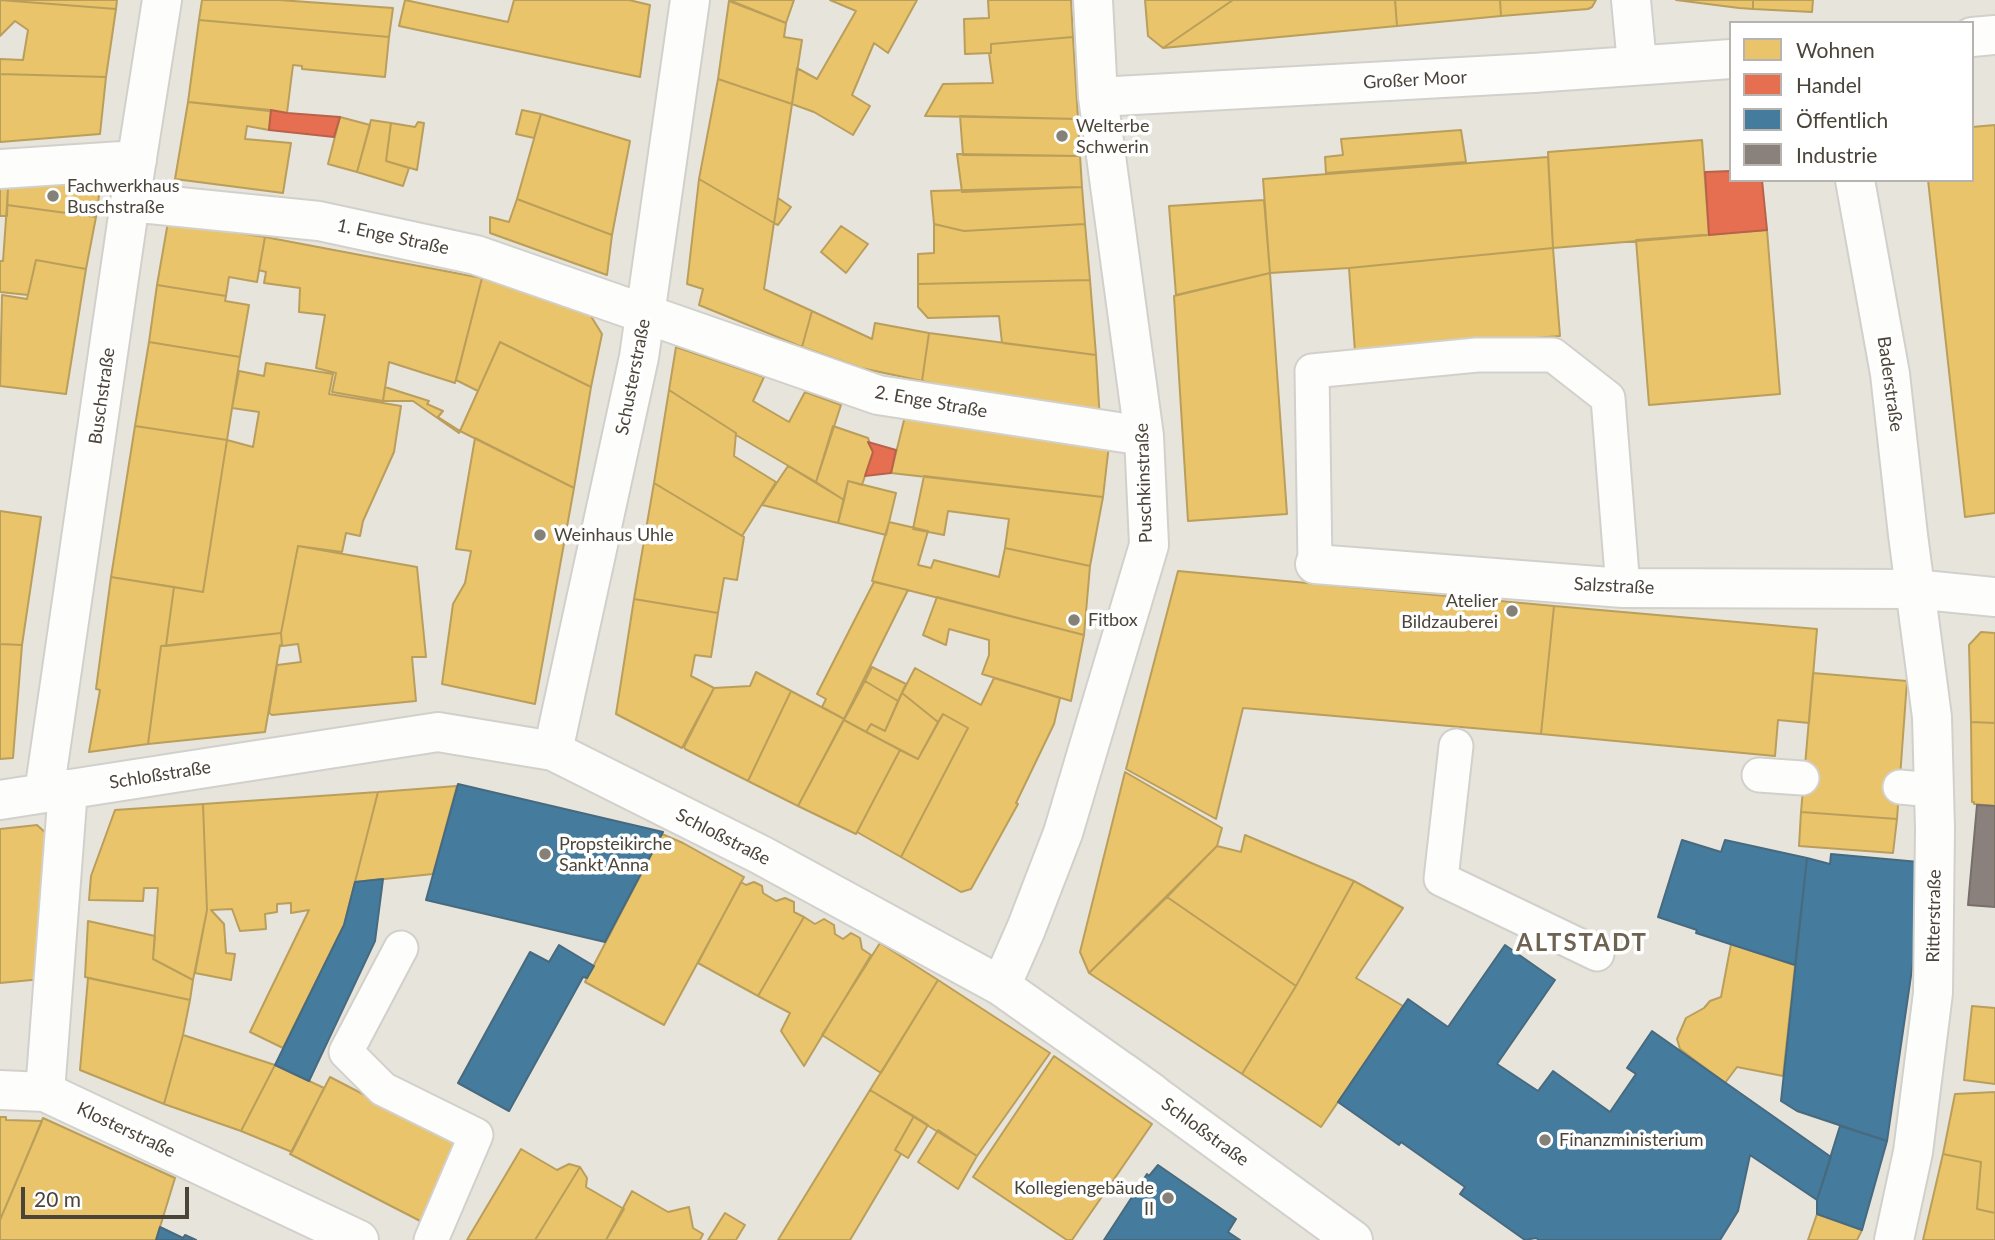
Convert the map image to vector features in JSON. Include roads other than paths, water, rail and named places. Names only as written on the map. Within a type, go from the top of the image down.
[{"type":"street","name":"Buschstraße","points":[[56,791],[130,202],[162,0]]},
{"type":"street","name":"Schusterstraße","points":[[553,751],[639,357],[690,0]]},
{"type":"street","name":"Puschkinstraße","points":[[1001,986],[1063,833],[1149,545],[1144,436],[1098,97],[1093,0]]},
{"type":"street","points":[[1631,0],[1637,64]]},
{"type":"street","points":[[1974,37],[1995,35]]},
{"type":"street","name":"Großer Moor","points":[[1098,97],[1533,73],[1729,59]]},
{"type":"street","points":[[0,169],[137,160]]},
{"type":"street","name":"Baderstraße","points":[[1855,182],[1890,374],[1914,589]]},
{"type":"street","name":"1. Enge Straße","points":[[130,202],[319,221],[476,255],[646,314]]},
{"type":"street","name":"2. Enge Straße","points":[[646,314],[878,395],[1144,436]]},
{"type":"street","name":"Salzstraße","points":[[1315,564],[1623,588],[1914,589],[1995,597]]},
{"type":"street","name":"Ritterstraße","points":[[1894,1240],[1913,1152],[1933,993],[1935,829],[1916,789],[1932,717],[1914,589]]},
{"type":"street","name":"Schloßstraße","points":[[0,800],[438,732],[553,751],[761,855],[1001,986],[1353,1240]]},
{"type":"street","points":[[45,1092],[56,791]]},
{"type":"street","name":"Klosterstraße","points":[[0,1090],[45,1092],[359,1240]]},
{"type":"lane","points":[[1315,564],[1312,371],[1477,355],[1553,355],[1608,398],[1623,588]]},
{"type":"lane","points":[[1456,746],[1441,879],[1597,954]]},
{"type":"lane","points":[[1759,775],[1802,778]]},
{"type":"lane","points":[[401,948],[346,1052],[383,1089],[482,1127],[431,1240]]},
{"type":"place","name":"Welterbe Schwerin","points":[[1062,136]]},
{"type":"place","name":"Fachwerkhaus Buschstraße","points":[[53,196]]},
{"type":"place","name":"Weinhaus Uhle","points":[[540,535]]},
{"type":"place","name":"Atelier Bildzauberei","points":[[1512,611]]},
{"type":"place","name":"Fitbox","points":[[1074,620]]},
{"type":"place","name":"Propsteikirche Sankt Anna","points":[[545,854]]},
{"type":"place","name":"Finanzministerium","points":[[1545,1140]]},
{"type":"place","name":"Kollegiengebäude II","points":[[1168,1198]]},
{"type":"district","name":"ALTSTADT","points":[[1582,943]]}]
